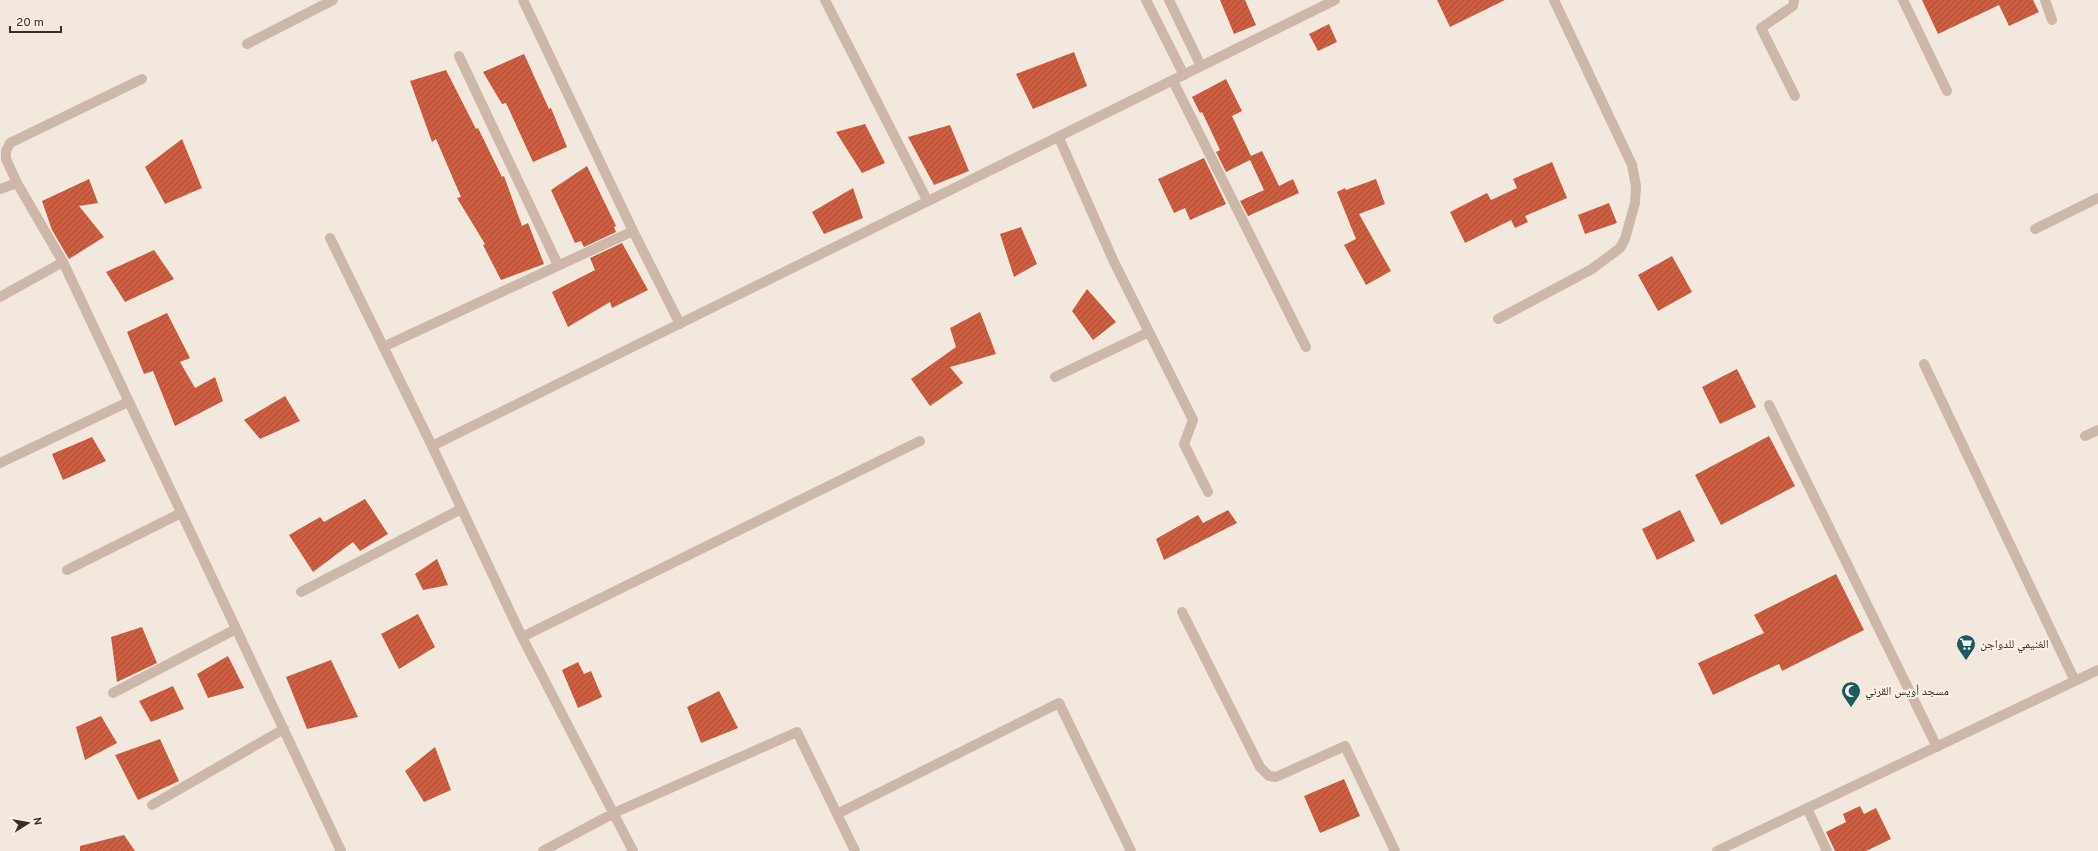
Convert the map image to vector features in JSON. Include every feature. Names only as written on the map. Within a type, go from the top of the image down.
[{"type":"street","points":[[247,44],[333,0]]},
{"type":"street","points":[[523,0],[633,231],[680,324]]},
{"type":"street","points":[[824,0],[927,200]]},
{"type":"street","points":[[1146,0],[1184,75]]},
{"type":"street","points":[[1169,0],[1201,66]]},
{"type":"street","points":[[432,446],[927,200],[1059,138],[1335,0]]},
{"type":"street","points":[[1498,319],[1592,269],[1620,248],[1625,239],[1635,203],[1636,186],[1632,165],[1554,0]]},
{"type":"street","points":[[1794,0],[1793,6],[1761,28],[1795,96]]},
{"type":"street","points":[[1903,0],[1947,91]]},
{"type":"street","points":[[2045,0],[2052,20]]},
{"type":"street","points":[[459,56],[558,265]]},
{"type":"street","points":[[142,80],[10,143],[6,151],[6,159],[16,183],[63,262],[341,851]]},
{"type":"street","points":[[1173,81],[1306,347]]},
{"type":"street","points":[[1059,138],[1114,262],[1193,420],[1184,444],[1208,492]]},
{"type":"street","points":[[0,189],[16,183]]},
{"type":"street","points":[[2035,229],[2098,198]]},
{"type":"street","points":[[383,347],[633,231]]},
{"type":"street","points":[[330,238],[432,446],[522,637],[633,851]]},
{"type":"street","points":[[0,297],[63,262]]},
{"type":"street","points":[[1055,377],[1149,332]]},
{"type":"street","points":[[1924,364],[2075,681]]},
{"type":"street","points":[[0,463],[128,402]]},
{"type":"street","points":[[1769,405],[1936,747]]},
{"type":"street","points":[[2085,436],[2098,430]]},
{"type":"street","points":[[522,637],[920,441]]},
{"type":"street","points":[[301,592],[461,509]]},
{"type":"street","points":[[67,570],[181,513]]},
{"type":"street","points":[[1182,612],[1260,767],[1269,776],[1276,777],[1345,746],[1395,851]]},
{"type":"street","points":[[113,693],[236,629]]},
{"type":"street","points":[[1717,851],[2098,670]]},
{"type":"street","points":[[837,814],[1059,703],[1131,851]]},
{"type":"street","points":[[152,805],[284,729]]},
{"type":"street","points":[[543,851],[614,813],[797,732],[855,851]]},
{"type":"street","points":[[1807,808],[1827,851]]},
{"type":"building","points":[[1220,0],[1245,0],[1256,25],[1234,34]]},
{"type":"building","points":[[1437,0],[1505,0],[1450,27]]},
{"type":"building","points":[[1922,0],[2033,0],[2039,12],[2009,26],[1999,5],[1938,34]]},
{"type":"building","points":[[1329,24],[1337,42],[1318,51],[1309,34]]},
{"type":"building","points":[[1074,52],[1087,86],[1033,109],[1016,74]]},
{"type":"building","points":[[524,54],[549,109],[551,108],[567,147],[533,162],[506,103],[502,104],[483,72]]},
{"type":"building","points":[[446,70],[476,129],[478,128],[502,177],[504,176],[522,226],[528,223],[544,264],[501,280],[483,245],[485,244],[457,198],[461,197],[436,139],[432,142],[410,81]]},
{"type":"building","points":[[1226,79],[1242,111],[1232,116],[1251,156],[1262,151],[1279,186],[1293,179],[1299,193],[1248,216],[1240,201],[1264,190],[1250,160],[1226,172],[1216,152],[1220,150],[1202,112],[1200,113],[1192,97]]},
{"type":"building","points":[[865,124],[885,163],[862,173],[836,132]]},
{"type":"building","points":[[950,125],[969,171],[934,185],[908,137]]},
{"type":"building","points":[[182,139],[202,188],[165,204],[145,167]]},
{"type":"building","points":[[1204,158],[1226,204],[1190,220],[1185,208],[1174,213],[1158,179]]},
{"type":"building","points":[[1552,162],[1567,198],[1525,216],[1528,222],[1515,228],[1511,220],[1465,243],[1450,212],[1487,193],[1491,200],[1517,188],[1513,179]]},
{"type":"building","points":[[587,166],[616,226],[614,227],[616,232],[584,247],[581,241],[575,243],[551,190]]},
{"type":"building","points":[[89,179],[98,203],[79,206],[104,237],[69,259],[52,230],[42,201]]},
{"type":"building","points":[[1376,179],[1385,204],[1359,214],[1391,271],[1366,285],[1344,245],[1356,239],[1337,192],[1345,188],[1346,190]]},
{"type":"building","points":[[853,188],[863,218],[824,234],[812,212]]},
{"type":"building","points":[[1609,203],[1617,223],[1585,234],[1578,215]]},
{"type":"building","points":[[1021,227],[1037,264],[1014,277],[1000,234]]},
{"type":"building","points":[[622,243],[648,290],[612,308],[610,302],[568,327],[552,292],[595,270],[590,258]]},
{"type":"building","points":[[154,250],[174,279],[125,302],[106,272]]},
{"type":"building","points":[[1672,256],[1692,292],[1658,311],[1638,275]]},
{"type":"building","points":[[1087,289],[1116,322],[1093,340],[1072,311]]},
{"type":"building","points":[[980,312],[996,354],[950,367],[963,383],[930,406],[911,379],[956,347],[950,328]]},
{"type":"building","points":[[167,313],[190,358],[180,362],[195,388],[215,377],[223,401],[175,426],[153,371],[144,374],[127,332]]},
{"type":"building","points":[[1737,369],[1756,407],[1720,424],[1702,387]]},
{"type":"building","points":[[285,396],[300,421],[260,439],[244,420]]},
{"type":"building","points":[[1769,436],[1795,486],[1721,525],[1695,475]]},
{"type":"building","points":[[92,437],[106,461],[63,480],[52,454]]},
{"type":"building","points":[[365,499],[388,534],[360,551],[353,542],[313,572],[289,535],[320,517],[324,522]]},
{"type":"building","points":[[1228,510],[1237,523],[1164,560],[1156,539],[1198,515],[1203,523]]},
{"type":"building","points":[[1680,510],[1695,541],[1657,560],[1642,529]]},
{"type":"building","points":[[437,559],[448,585],[423,590],[415,574]]},
{"type":"building","points":[[1836,574],[1864,630],[1782,671],[1779,664],[1713,695],[1698,663],[1764,633],[1754,615]]},
{"type":"building","points":[[418,614],[435,647],[399,669],[381,634]]},
{"type":"building","points":[[142,627],[157,663],[117,682],[111,637]]},
{"type":"building","points":[[228,656],[244,688],[208,698],[197,674]]},
{"type":"building","points":[[331,660],[358,717],[307,729],[286,677]]},
{"type":"building","points":[[578,662],[584,674],[591,671],[602,697],[578,708],[562,670]]},
{"type":"building","points":[[173,686],[184,709],[151,722],[139,701]]},
{"type":"building","points":[[719,691],[738,728],[701,743],[687,707]]},
{"type":"building","points":[[101,716],[117,743],[85,760],[76,727]]},
{"type":"building","points":[[160,739],[179,781],[138,800],[115,755]]},
{"type":"building","points":[[435,747],[451,790],[424,802],[405,771]]},
{"type":"building","points":[[1344,779],[1360,816],[1320,833],[1304,796]]},
{"type":"building","points":[[1860,806],[1864,814],[1876,808],[1891,839],[1866,851],[1835,851],[1826,832],[1846,822],[1843,814]]},
{"type":"building","points":[[124,835],[135,851],[80,851],[80,846]]},
{"type":"place","name":"الغنيمي للدواجن","points":[[1966,661]]},
{"type":"place","name":"مسجد أويس القرني","points":[[1851,708]]}]
